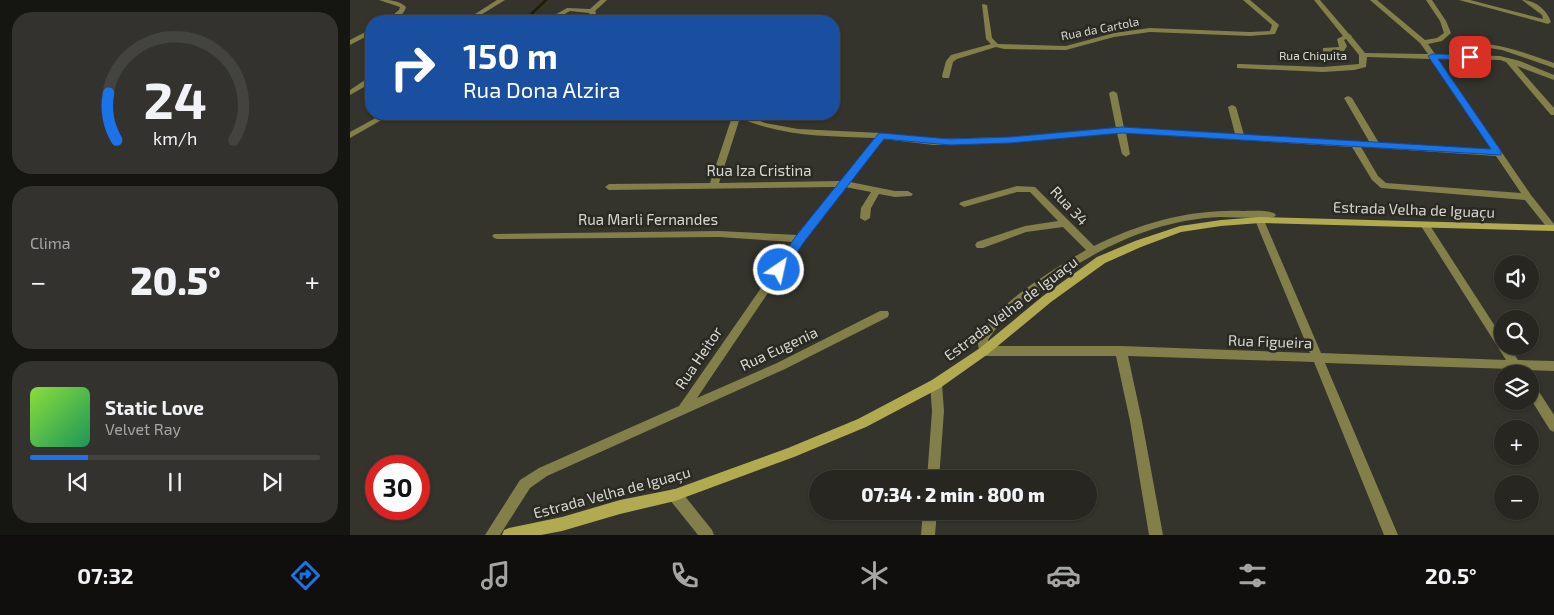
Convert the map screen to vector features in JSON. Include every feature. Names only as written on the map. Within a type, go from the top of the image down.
[{"type":"main road","name":"Estrada Velha de Iguaçu","points":[[509,535],[562,524],[620,507],[675,495],[790,453],[862,423],[936,384],[984,350],[1047,299],[1101,260],[1180,229],[1260,220],[1553,228]]},
{"type":"street","points":[[382,0],[400,4],[403,7],[402,11],[396,15]]},
{"type":"street","points":[[477,15],[502,0]]},
{"type":"street","points":[[558,15],[569,9],[592,11],[604,0]]},
{"type":"street","name":"Rua da Cartola","points":[[996,45],[1018,48],[1066,48],[1132,32],[1150,30],[1271,34],[1274,32],[1276,25],[1246,0]]},
{"type":"street","name":"Rua Chiquita","points":[[1240,66],[1346,68],[1363,64],[1363,55],[1317,0]]},
{"type":"street","points":[[1373,0],[1423,42],[1528,197],[1553,228]]},
{"type":"street","points":[[1423,42],[1438,40],[1446,37],[1448,33],[1443,21],[1429,0]]},
{"type":"street","points":[[1462,0],[1548,22],[1545,14],[1525,0]]},
{"type":"street","points":[[984,5],[989,39],[996,45]]},
{"type":"street","points":[[592,11],[594,15]]},
{"type":"street","points":[[350,43],[365,34]]},
{"type":"street","points":[[1326,50],[1341,49],[1343,46],[1340,39],[1349,36]]},
{"type":"street","points":[[1471,44],[1484,44],[1509,50],[1554,66]]},
{"type":"street","points":[[946,76],[950,61],[954,57],[996,45]]},
{"type":"street","points":[[1363,55],[1508,60],[1554,78]]},
{"type":"street","points":[[1508,60],[1546,107],[1554,113]]},
{"type":"street","points":[[350,93],[365,84]]},
{"type":"street","points":[[1113,93],[1126,154]]},
{"type":"street","points":[[1348,98],[1376,145]]},
{"type":"street","points":[[1232,107],[1240,136]]},
{"type":"street","points":[[350,135],[377,120]]},
{"type":"street","points":[[714,184],[735,120]]},
{"type":"street","points":[[752,120],[764,125],[798,132],[950,142],[1010,140],[1122,130],[1498,153]]},
{"type":"street","name":"Rua Heitor","points":[[492,535],[525,484],[535,477],[685,407],[800,239],[881,136]]},
{"type":"street","points":[[1355,144],[1375,178],[1384,186],[1528,197]]},
{"type":"street","name":"Rua Iza Cristina","points":[[609,187],[714,184],[844,184],[876,191],[908,194]]},
{"type":"street","name":"Rua 34","points":[[964,204],[1029,188],[1044,199],[1092,250]]},
{"type":"street","points":[[865,218],[866,208],[876,191]]},
{"type":"street","points":[[984,350],[982,340],[989,328],[1055,273],[1114,238],[1162,222],[1213,214],[1271,214]]},
{"type":"street","points":[[1260,220],[1391,535]]},
{"type":"street","points":[[980,245],[1002,236],[1065,222]]},
{"type":"street","points":[[1426,226],[1494,332]]},
{"type":"street","name":"Rua Marli Fernandes","points":[[497,236],[719,234],[800,239]]},
{"type":"street","name":"Rua Eugenia","points":[[685,407],[781,366],[884,314]]},
{"type":"street","name":"Rua Figueira","points":[[984,350],[1121,351],[1317,358],[1494,369]]},
{"type":"street","points":[[1121,351],[1136,421],[1156,535]]},
{"type":"street","name":"Rua Figueira","points":[[1539,368],[1554,366]]},
{"type":"street","points":[[934,470],[938,411],[936,384]]},
{"type":"street","points":[[1539,402],[1554,426]]},
{"type":"street","points":[[675,495],[708,535]]},
{"type":"street","points":[[928,535],[929,520]]},
{"type":"waterway","points":[[530,15],[546,0]]},
{"type":"route","points":[[779,270],[800,239],[881,136],[908,140],[950,142],[1010,140],[1122,130],[1498,153],[1432,56],[1470,57]]}]
